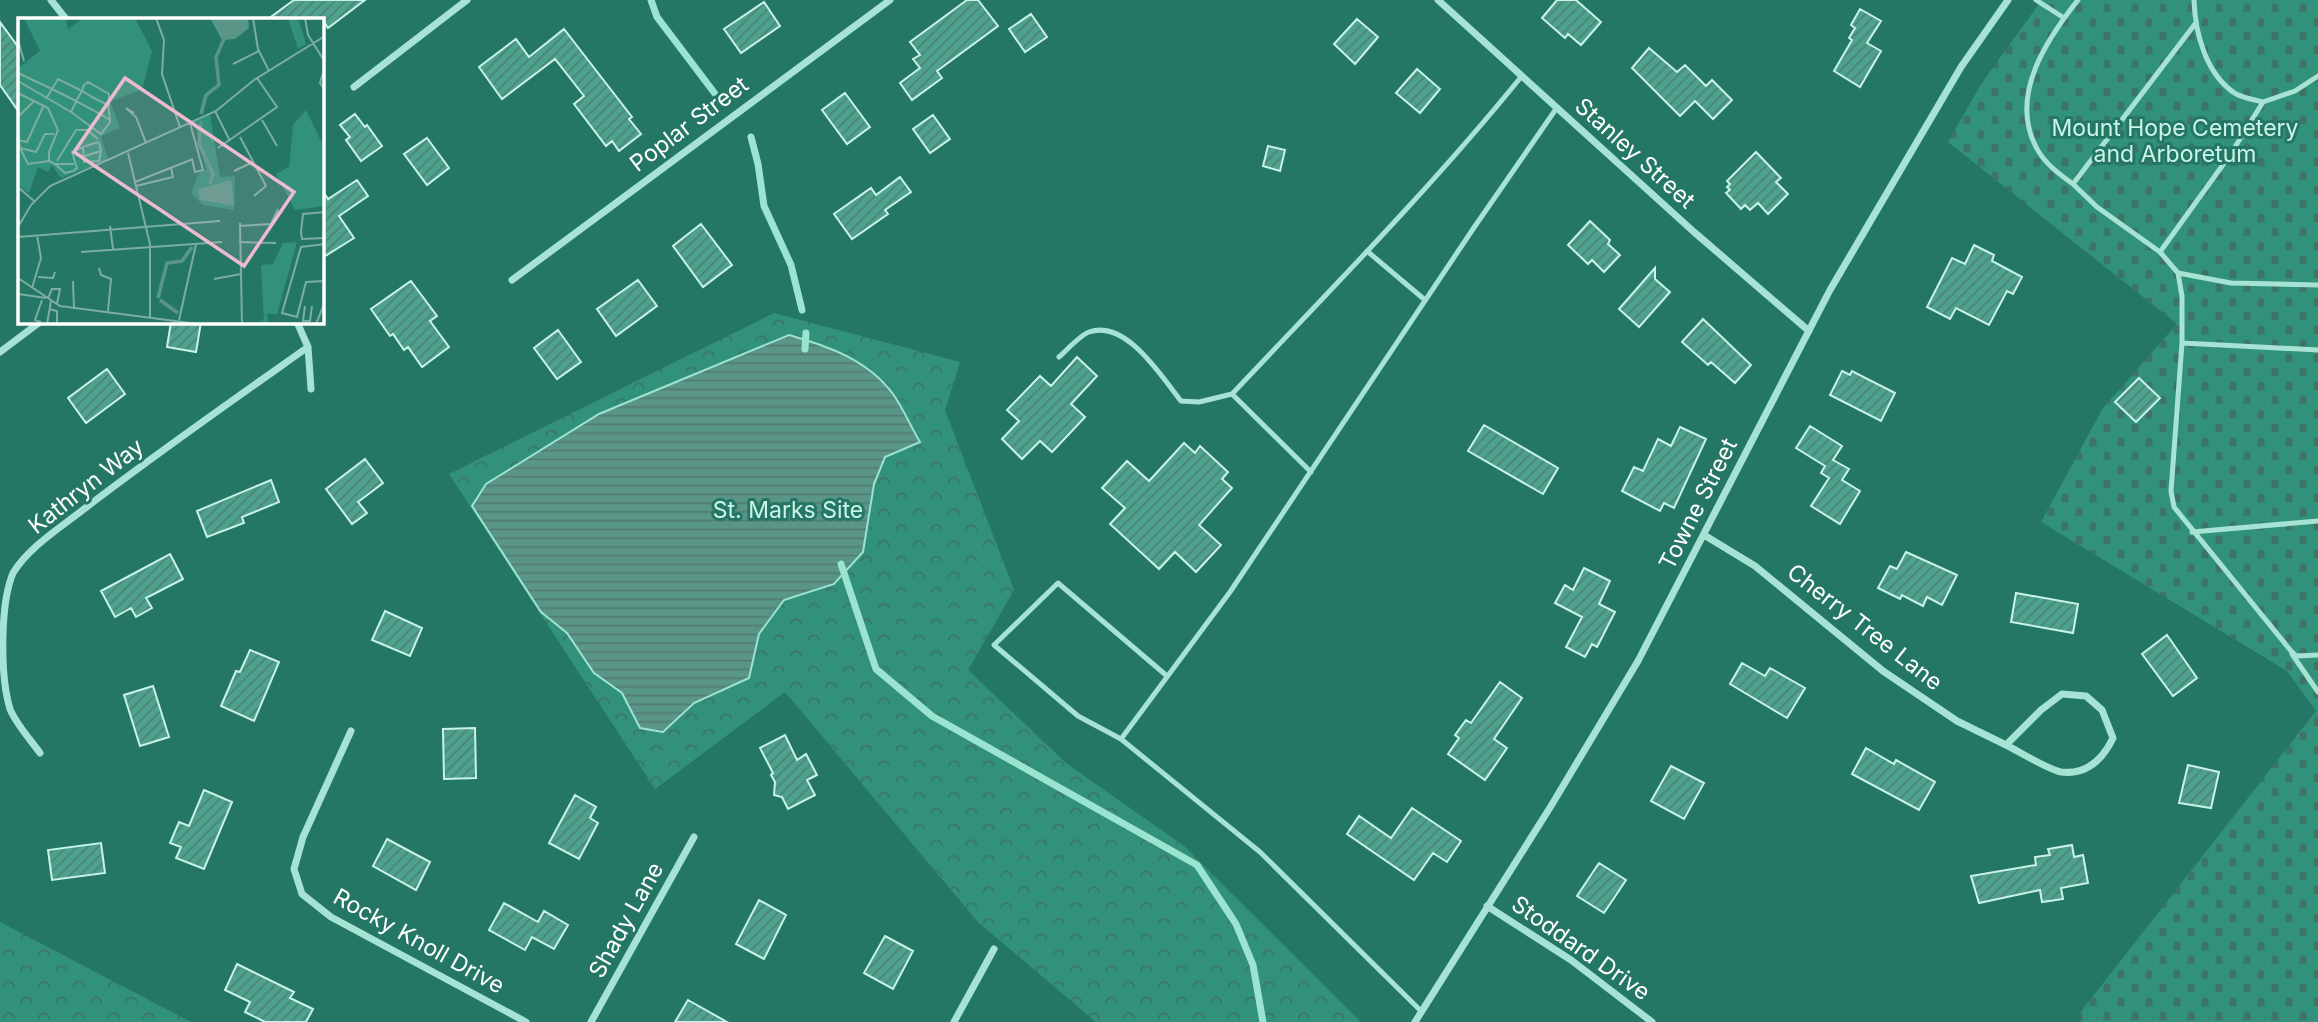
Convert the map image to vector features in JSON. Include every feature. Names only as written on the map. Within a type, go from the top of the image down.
[{"type":"street","points":[[51,0],[65,18]]},
{"type":"street","points":[[354,87],[467,0]]},
{"type":"street","name":"Poplar Street","points":[[512,280],[890,0]]},
{"type":"street","name":"Stanley Street","points":[[1438,0],[1556,109],[1809,331]]},
{"type":"street","name":"Towne Street","points":[[1415,1022],[1551,806],[1638,661],[1809,331],[1906,158],[1961,67],[2008,0]]},
{"type":"street","points":[[0,352],[37,324]]},
{"type":"street","points":[[298,324],[309,347],[311,389]]},
{"type":"street","name":"Kathryn Way","points":[[40,753],[11,712],[3,684],[3,598],[13,573],[37,547],[118,483],[309,347]]},
{"type":"street","name":"Cherry Tree Lane","points":[[1704,535],[1755,566],[1883,671],[1957,721],[2060,772],[2089,768],[2105,754],[2113,738],[2102,710],[2086,696],[2062,694],[2041,710],[2006,745]]},
{"type":"street","name":"Rocky Knoll Drive","points":[[351,732],[303,837],[294,869],[302,894],[331,917],[526,1022]]},
{"type":"street","name":"Shady Lane","points":[[591,1022],[694,837]]},
{"type":"street","name":"Stoddard Drive","points":[[1487,906],[1571,960],[1652,1022]]},
{"type":"street","points":[[954,1022],[994,949]]},
{"type":"lane","points":[[2036,0],[2064,18]]},
{"type":"lane","points":[[2078,0],[2032,71],[2028,129],[2036,148],[2053,169],[2097,207],[2160,252],[2178,273],[2182,296],[2182,343],[2171,491],[2174,507],[2291,652],[2318,692]]},
{"type":"lane","points":[[2194,0],[2195,24],[2209,62],[2223,83],[2238,95],[2263,102],[2295,90],[2318,76]]},
{"type":"lane","points":[[2073,184],[2195,24]]},
{"type":"lane","points":[[1059,357],[1089,332],[1115,331],[1133,342],[1181,401],[1199,402],[1232,394],[1478,130],[1521,76]]},
{"type":"lane","points":[[2160,252],[2230,155],[2263,102]]},
{"type":"lane","points":[[1121,738],[1230,592],[1556,109]]},
{"type":"lane","points":[[1367,251],[1425,300]]},
{"type":"lane","points":[[2178,273],[2231,283],[2318,285]]},
{"type":"lane","points":[[2182,343],[2318,351]]},
{"type":"lane","points":[[1232,394],[1311,472]]},
{"type":"lane","points":[[2192,531],[2318,521]]},
{"type":"lane","points":[[1167,676],[1058,583],[994,645],[1078,716],[1121,738],[1260,852],[1421,1011]]},
{"type":"lane","points":[[2291,652],[2295,656],[2318,655]]},
{"type":"green space","name":"Mount Hope Cemetery and Arboretum","points":[[2042,0],[2318,0],[2318,1022],[2081,1022],[2079,1014],[2316,711],[2287,671],[2041,522],[2103,408],[2177,324],[1948,142],[1983,81]]},
{"type":"green space","name":"St. Marks Site","points":[[774,313],[960,362],[945,410],[1014,590],[968,670],[1066,763],[1184,846],[1361,1022],[1096,1022],[978,922],[785,692],[655,789],[449,474]]},
{"type":"green space","points":[[0,922],[191,1022],[0,1022]]},
{"type":"water","points":[[789,335],[846,356],[872,372],[893,394],[920,442],[885,457],[874,484],[863,552],[834,584],[784,600],[759,634],[749,678],[694,703],[663,732],[640,728],[622,693],[594,673],[567,633],[541,612],[472,506],[486,484],[599,414]]},
{"type":"building","points":[[294,0],[365,0],[328,28],[324,18],[269,18]]},
{"type":"building","points":[[967,0],[978,0],[998,26],[937,71],[942,78],[912,100],[900,83],[920,68],[913,59],[920,55],[910,42]]},
{"type":"building","points":[[1557,0],[1576,0],[1601,22],[1581,45],[1568,34],[1565,38],[1542,18]]},
{"type":"building","points":[[764,2],[780,26],[741,53],[724,29]]},
{"type":"building","points":[[1860,9],[1881,21],[1867,43],[1881,51],[1860,87],[1834,71],[1852,40],[1849,38],[1855,28],[1851,25]]},
{"type":"building","points":[[1031,14],[1047,37],[1025,52],[1009,29]]},
{"type":"building","points":[[1357,19],[1378,37],[1355,64],[1334,44]]},
{"type":"building","points":[[0,22],[18,47],[18,111],[0,85]]},
{"type":"building","points":[[564,29],[632,117],[629,119],[641,134],[619,151],[612,141],[606,146],[574,104],[584,96],[555,59],[502,99],[479,67],[516,39],[529,57]]},
{"type":"building","points":[[1649,48],[1677,72],[1685,65],[1706,86],[1712,80],[1732,100],[1713,119],[1695,101],[1680,116],[1632,68]]},
{"type":"building","points":[[1417,69],[1440,89],[1420,113],[1396,93]]},
{"type":"building","points":[[845,93],[870,127],[847,144],[822,110]]},
{"type":"building","points":[[355,114],[382,146],[361,161],[346,140],[350,137],[340,125]]},
{"type":"building","points":[[933,115],[950,139],[930,153],[913,129]]},
{"type":"building","points":[[427,138],[449,168],[427,185],[404,154]]},
{"type":"building","points":[[1268,146],[1285,150],[1280,171],[1263,166]]},
{"type":"building","points":[[1756,152],[1781,178],[1776,182],[1788,194],[1768,214],[1758,203],[1750,210],[1745,205],[1741,209],[1726,193],[1730,190],[1727,181]]},
{"type":"building","points":[[900,177],[911,192],[885,210],[888,214],[852,239],[834,214],[871,188],[876,195]]},
{"type":"building","points":[[357,180],[368,196],[339,216],[354,238],[324,257],[324,193],[328,199]]},
{"type":"building","points":[[1590,221],[1610,240],[1608,244],[1620,255],[1604,272],[1592,260],[1588,264],[1568,245]]},
{"type":"building","points":[[701,224],[732,265],[703,287],[673,246]]},
{"type":"building","points":[[1974,245],[1994,255],[1992,261],[2022,277],[2013,294],[2007,291],[1989,325],[1956,308],[1950,319],[1927,307],[1952,258],[1965,264]]},
{"type":"building","points":[[1655,268],[1655,279],[1670,292],[1639,327],[1619,309]]},
{"type":"building","points":[[638,280],[657,306],[616,336],[597,309]]},
{"type":"building","points":[[411,281],[437,316],[430,321],[449,347],[422,367],[408,347],[404,350],[393,334],[390,336],[371,309]]},
{"type":"building","points":[[1703,319],[1751,365],[1735,383],[1711,362],[1708,365],[1682,342]]},
{"type":"building","points":[[171,324],[201,324],[196,352],[167,347]]},
{"type":"building","points":[[558,330],[581,362],[557,379],[534,348]]},
{"type":"building","points":[[1077,357],[1097,376],[1071,404],[1085,417],[1052,452],[1040,441],[1022,459],[1002,439],[1019,421],[1007,410],[1040,376],[1051,386]]},
{"type":"building","points":[[107,369],[125,394],[86,423],[68,398]]},
{"type":"building","points":[[1842,371],[1850,375],[1852,371],[1895,393],[1881,421],[1830,395]]},
{"type":"building","points":[[2139,378],[2160,398],[2136,422],[2115,402]]},
{"type":"building","points":[[1484,425],[1558,468],[1543,494],[1468,451]]},
{"type":"building","points":[[1810,426],[1842,446],[1833,460],[1849,469],[1842,480],[1860,491],[1840,524],[1811,506],[1829,478],[1821,473],[1825,466],[1796,448]]},
{"type":"building","points":[[1680,427],[1706,439],[1674,508],[1664,503],[1660,511],[1622,491],[1634,467],[1643,471],[1658,439],[1671,446]]},
{"type":"building","points":[[1184,443],[1195,453],[1200,446],[1228,472],[1222,479],[1232,488],[1199,525],[1221,545],[1196,572],[1175,552],[1159,569],[1110,524],[1125,508],[1102,488],[1127,461],[1149,481]]},
{"type":"building","points":[[365,459],[383,483],[358,502],[367,513],[352,524],[326,489]]},
{"type":"building","points":[[271,480],[279,502],[242,517],[244,523],[207,537],[197,511]]},
{"type":"building","points":[[1906,552],[1957,575],[1942,605],[1927,597],[1923,606],[1902,595],[1900,599],[1878,588],[1890,566],[1897,569]]},
{"type":"building","points":[[170,554],[183,579],[146,598],[152,608],[136,617],[131,608],[115,617],[101,591]]},
{"type":"building","points":[[1584,568],[1610,581],[1599,604],[1615,612],[1597,647],[1592,644],[1585,657],[1566,647],[1582,617],[1555,603],[1565,585],[1573,590]]},
{"type":"building","points":[[2016,593],[2078,604],[2073,633],[2011,622]]},
{"type":"building","points":[[385,611],[422,628],[410,656],[372,640]]},
{"type":"building","points":[[2167,635],[2197,678],[2173,696],[2142,654]]},
{"type":"building","points":[[250,650],[279,662],[254,721],[221,706],[236,671],[240,672]]},
{"type":"building","points":[[1742,663],[1765,676],[1770,668],[1805,688],[1787,718],[1730,684]]},
{"type":"building","points":[[1500,682],[1522,698],[1494,739],[1507,748],[1485,780],[1448,754],[1459,738],[1455,735],[1466,720],[1471,723]]},
{"type":"building","points":[[153,686],[169,737],[140,746],[124,695]]},
{"type":"building","points":[[475,728],[476,778],[444,779],[443,729]]},
{"type":"building","points":[[785,735],[797,760],[806,754],[817,775],[807,780],[815,795],[788,809],[782,797],[774,795],[773,773],[760,748]]},
{"type":"building","points":[[1866,748],[1894,764],[1896,760],[1935,782],[1919,810],[1852,774]]},
{"type":"building","points":[[2188,765],[2219,772],[2211,808],[2179,803]]},
{"type":"building","points":[[1671,766],[1704,783],[1684,819],[1651,801]]},
{"type":"building","points":[[204,790],[232,802],[204,869],[176,858],[181,847],[170,843],[179,822],[189,826]]},
{"type":"building","points":[[575,795],[596,807],[590,818],[598,823],[579,859],[549,843]]},
{"type":"building","points":[[1412,808],[1461,841],[1447,862],[1433,853],[1414,880],[1347,834],[1359,816],[1391,838]]},
{"type":"building","points":[[387,839],[430,862],[416,890],[373,866]]},
{"type":"building","points":[[101,843],[105,873],[52,880],[48,850]]},
{"type":"building","points":[[2072,845],[2074,857],[2083,855],[2088,883],[2061,888],[2063,899],[2042,902],[2040,890],[1979,903],[1971,876],[2036,865],[2035,857],[2050,855],[2048,849]]},
{"type":"building","points":[[1599,863],[1626,880],[1604,913],[1577,896]]},
{"type":"building","points":[[759,900],[786,915],[764,959],[736,944]]},
{"type":"building","points":[[504,903],[538,922],[544,911],[568,925],[554,949],[532,937],[525,950],[489,930]]},
{"type":"building","points":[[885,936],[913,951],[893,989],[864,973]]},
{"type":"building","points":[[237,964],[294,992],[290,998],[313,1009],[306,1022],[265,1022],[245,1012],[250,1002],[225,990]]},
{"type":"building","points":[[688,1000],[727,1022],[675,1022]]},
{"type":"waterway","points":[[651,0],[657,17],[716,95]]},
{"type":"waterway","points":[[751,137],[764,206],[791,265],[802,310]]},
{"type":"waterway","points":[[805,349],[806,333]]},
{"type":"waterway","points":[[841,564],[876,669],[932,716],[1197,865],[1236,924],[1253,965],[1263,1022]]}]
